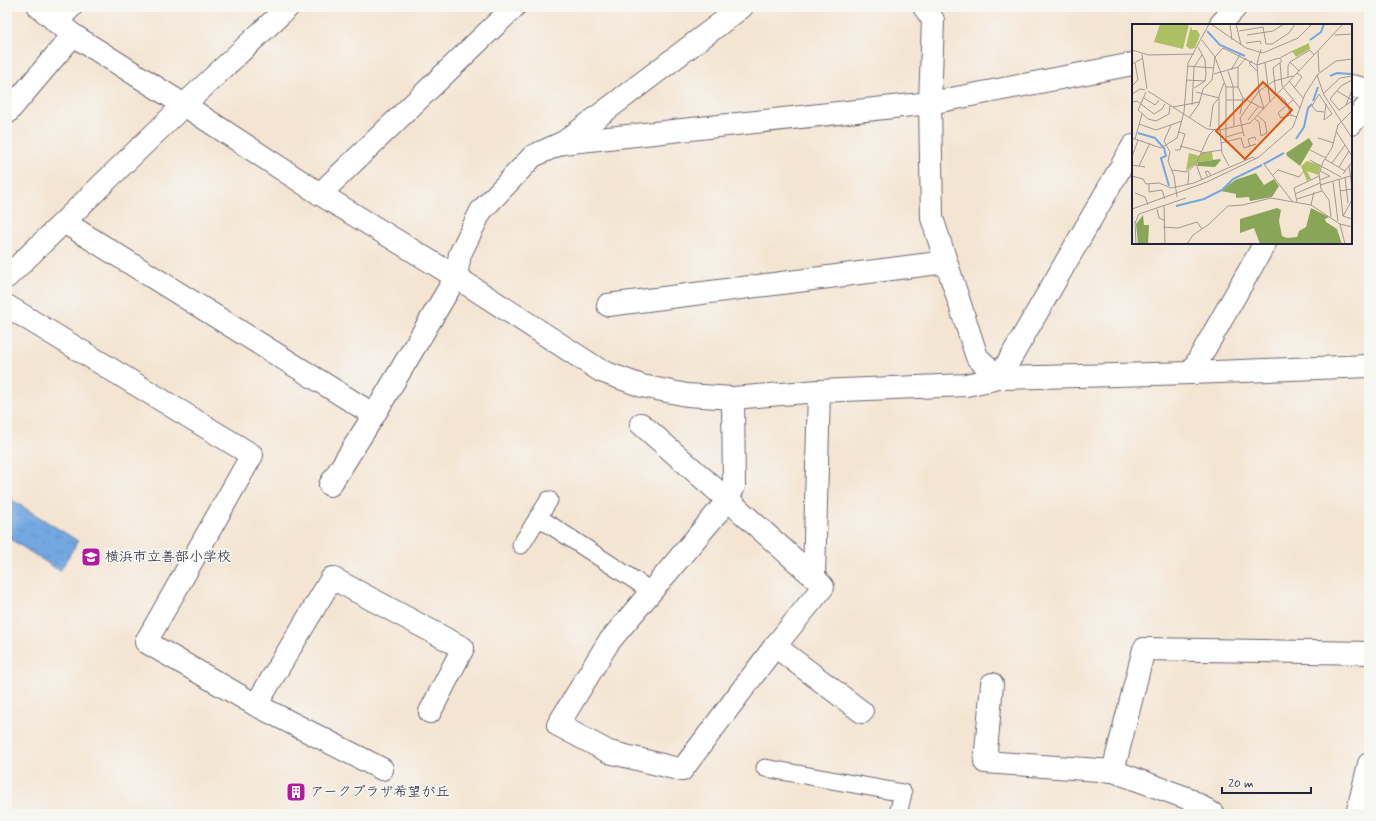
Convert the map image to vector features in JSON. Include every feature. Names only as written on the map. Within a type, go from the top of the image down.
[{"type":"street","points":[[39,7],[63,14],[73,35],[184,105],[320,194],[456,277],[581,349],[601,371],[642,386],[687,395],[733,398],[819,391],[966,385],[999,378],[1191,373],[1369,366]]},
{"type":"street","points":[[7,277],[184,105],[288,7]]},
{"type":"street","points":[[320,194],[514,7]]},
{"type":"street","points":[[330,485],[374,415],[456,277],[460,254],[481,211],[533,156],[562,143],[742,7]]},
{"type":"street","points":[[924,7],[933,20],[930,103],[932,218],[977,357],[999,378]]},
{"type":"street","points":[[1221,24],[1236,7]]},
{"type":"street","points":[[7,113],[73,35]]},
{"type":"street","points":[[562,143],[930,103],[1132,64]]},
{"type":"street","points":[[1352,86],[1369,90]]},
{"type":"street","points":[[1352,123],[1369,104]]},
{"type":"street","points":[[999,378],[1132,148]]},
{"type":"street","points":[[64,222],[374,415]]},
{"type":"street","points":[[1191,373],[1264,244]]},
{"type":"street","points":[[608,304],[946,262]]},
{"type":"street","points":[[7,306],[252,455],[146,642],[256,705],[382,769]]},
{"type":"street","points":[[814,577],[819,391]]},
{"type":"street","points":[[641,424],[728,500],[814,577],[823,587],[775,646],[682,770],[609,752],[558,725],[608,643],[728,500],[734,486],[733,398]]},
{"type":"street","points":[[256,705],[332,578],[463,648],[430,712]]},
{"type":"street","points":[[775,646],[862,712]]},
{"type":"street","points":[[1113,771],[1144,649],[1369,653]]},
{"type":"street","points":[[992,684],[985,762],[1113,771],[1187,798],[1213,814]]},
{"type":"street","points":[[1357,814],[1369,764]]},
{"type":"lane","points":[[521,545],[549,500]]},
{"type":"lane","points":[[538,517],[651,591]]},
{"type":"lane","points":[[765,768],[903,793],[898,814]]},
{"type":"water","points":[[7,497],[78,541],[60,571],[7,537]]},
{"type":"place","name":"横浜市立善部小学校","points":[[91,557]]},
{"type":"place","name":"アークプラザ希望が丘","points":[[296,792]]}]
